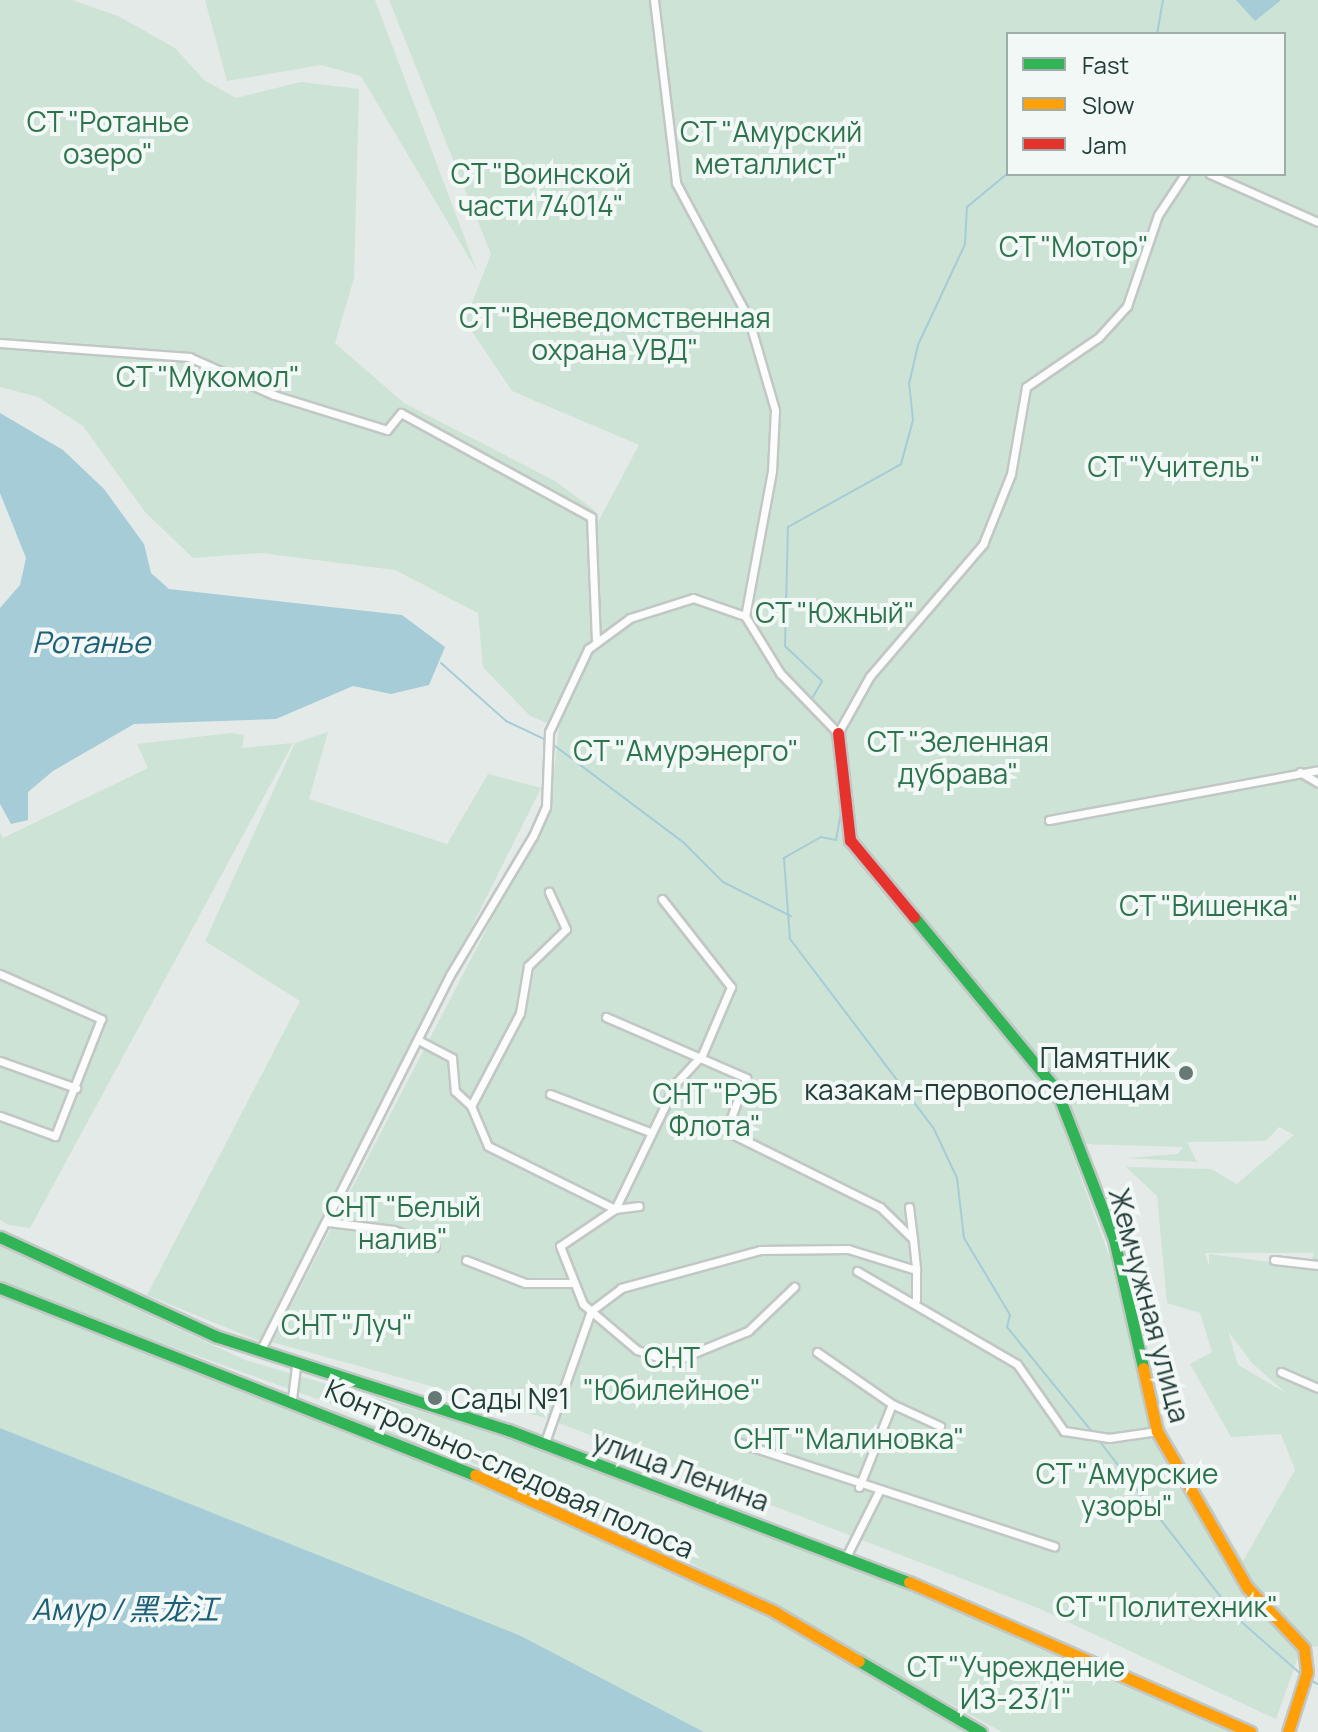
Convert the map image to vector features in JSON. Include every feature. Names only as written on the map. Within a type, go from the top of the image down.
[{"type":"street","points":[[654,0],[676,183],[748,317],[775,410],[772,471],[745,616]]},
{"type":"street","points":[[596,639],[693,598],[745,616],[808,703],[838,733],[870,676],[983,544],[1011,474],[1026,387],[1099,337],[1127,306],[1158,215],[1184,176]]},
{"type":"street","points":[[1214,176],[1318,222]]},
{"type":"street","points":[[0,343],[189,357],[274,395],[387,430],[401,413],[591,517],[596,639],[548,735],[545,746],[546,807],[450,975],[422,1042],[259,1353]]},
{"type":"street","name":"Жемчужная улица","points":[[838,733],[850,840],[1056,1089],[1114,1239],[1157,1431],[1247,1587],[1304,1648],[1305,1678],[1288,1732]]},
{"type":"street","points":[[1049,820],[1318,770]]},
{"type":"street","points":[[1300,772],[1318,783]]},
{"type":"street","points":[[471,1106],[520,1013],[528,966],[566,929],[549,892]]},
{"type":"street","points":[[615,1209],[650,1132],[695,1057],[702,1055],[731,987],[689,943],[662,899]]},
{"type":"street","points":[[0,974],[101,1019],[55,1136],[0,1116]]},
{"type":"street","points":[[606,1017],[746,1078],[725,1126],[734,1139],[787,1157],[880,1207],[913,1239]]},
{"type":"street","points":[[422,1042],[452,1058],[455,1091],[471,1106],[488,1146],[615,1209]]},
{"type":"street","points":[[0,1061],[76,1088]]},
{"type":"street","points":[[550,1094],[650,1132]]},
{"type":"street","points":[[639,1206],[615,1209],[560,1246],[572,1283],[591,1311],[637,1350],[672,1362],[748,1331],[794,1287]]},
{"type":"street","points":[[909,1207],[916,1300]]},
{"type":"street","points":[[328,1222],[394,1230],[435,1247]]},
{"type":"street","name":"улица Ленина","points":[[0,1237],[259,1353],[544,1445],[846,1557],[1010,1622],[1250,1732]]},
{"type":"street","points":[[544,1445],[593,1302],[621,1288],[760,1250],[848,1249],[916,1270]]},
{"type":"street","points":[[466,1260],[525,1283],[572,1283]]},
{"type":"street","points":[[1274,1260],[1318,1265]]},
{"type":"street","points":[[857,1271],[916,1300],[1017,1364],[1046,1400],[1055,1425],[1103,1437],[1157,1431]]},
{"type":"street","name":"Контрольно-следовая полоса","points":[[0,1288],[292,1399],[775,1612],[981,1732]]},
{"type":"street","points":[[817,1352],[892,1404],[940,1426]]},
{"type":"street","points":[[292,1399],[296,1366]]},
{"type":"street","points":[[1281,1372],[1318,1388]]},
{"type":"street","points":[[859,1487],[892,1404]]},
{"type":"street","points":[[737,1442],[859,1487],[1054,1546]]},
{"type":"street","points":[[846,1557],[878,1493]]},
{"type":"green space","points":[[0,0],[72,0],[118,16],[175,48],[204,80],[236,98],[301,82],[359,89],[354,278],[335,343],[404,403],[555,481],[594,510],[598,522],[639,445],[512,391],[465,321],[491,254],[389,0],[1318,0],[1318,1646],[1301,1649],[1276,1719],[1038,1608],[546,1418],[272,1342],[550,807],[559,728],[530,716],[483,667],[478,613],[395,570],[261,553],[193,558],[145,512],[83,426],[38,397],[0,387]],"holes":[[[1069,1113],[1081,1144],[1183,1147],[1178,1154],[1126,1158],[1197,1162],[1187,1142],[1266,1141],[1279,1127],[1294,1135],[1237,1184],[1211,1169],[1126,1167],[1157,1196],[1167,1303],[1200,1313],[1212,1352],[1190,1364],[1231,1437],[1281,1434],[1295,1470],[1243,1561],[1174,1443],[1154,1442],[1110,1258],[1059,1118]],[[1205,1253],[1313,1253],[1314,1254],[1309,1267],[1209,1254],[1209,1266]],[[1228,1331],[1252,1363],[1286,1393],[1238,1365]]]},
{"type":"green space","points":[[205,0],[375,0],[477,271],[361,76],[321,65],[227,81]]},
{"type":"green space","points":[[328,732],[309,799],[447,844],[488,774],[541,788],[264,1343],[147,1295],[300,1001],[205,941],[295,743]]},
{"type":"green space","points":[[231,733],[244,735],[242,748],[293,743],[30,1228],[9,1225],[0,1220],[0,832],[3,838],[148,768],[137,744]]},
{"type":"green space","name":"СТ \"Учреждение ИЗ-23/1\"","points":[[0,1246],[245,1360],[494,1433],[756,1529],[1000,1621],[1239,1732],[1002,1732],[658,1545],[381,1422],[0,1285]]},
{"type":"green space","points":[[0,1290],[395,1433],[674,1561],[985,1732],[704,1732],[521,1636],[0,1428]]},
{"type":"water","points":[[1236,0],[1281,0],[1255,21]]},
{"type":"water","name":"Ротанье","points":[[0,413],[63,450],[104,489],[144,544],[151,573],[169,589],[402,615],[445,647],[429,685],[391,694],[353,686],[276,719],[134,724],[53,771],[28,792],[28,820],[11,824],[0,804],[0,608],[20,585],[26,558],[0,493]]},
{"type":"water","name":"Амур / 黑龙江","points":[[0,1428],[521,1636],[704,1732],[0,1732]]},
{"type":"waterway","points":[[1157,32],[1163,0]]},
{"type":"waterway","points":[[810,702],[822,681],[785,646],[788,527],[901,464],[913,420],[909,384],[918,345],[965,244],[967,207],[1006,175]]},
{"type":"waterway","points":[[441,663],[506,721],[546,740]]},
{"type":"waterway","points":[[807,707],[830,730],[834,746]]},
{"type":"waterway","points":[[551,743],[684,843],[723,882],[791,916]]},
{"type":"waterway","points":[[841,812],[836,840],[821,837],[784,858],[790,939],[934,1129],[957,1178],[964,1238],[1010,1315],[1007,1327],[1093,1433]]},
{"type":"waterway","points":[[1097,1438],[1237,1618],[1303,1676]]},
{"type":"waterway","points":[[1308,1679],[1318,1684]]},
{"type":"traffic: fast","points":[[914,917],[1056,1089],[1114,1239],[1143,1368]]},
{"type":"traffic: fast","points":[[0,1237],[215,1336],[508,1430],[909,1582]]},
{"type":"traffic: fast","points":[[0,1288],[475,1475]]},
{"type":"traffic: fast","points":[[859,1661],[981,1732]]},
{"type":"traffic: slow","points":[[1143,1368],[1157,1431],[1247,1587],[1304,1648],[1307,1672],[1288,1732]]},
{"type":"traffic: slow","points":[[475,1475],[775,1612],[859,1661]]},
{"type":"traffic: slow","points":[[909,1582],[1250,1732]]},
{"type":"traffic: jam","points":[[838,733],[850,840],[914,917]]},
{"type":"place","name":"Памятник казакам-первопоселенцам","points":[[1186,1073]]},
{"type":"place","name":"Сады №1","points":[[435,1398]]},
{"type":"park label","name":"СТ \"Ротанье озеро\"","points":[[108,137]]},
{"type":"park label","name":"СТ \"Амурский металлист\"","points":[[771,147]]},
{"type":"park label","name":"СТ \"Воинской части 74014\"","points":[[541,189]]},
{"type":"park label","name":"СТ \"Мотор\"","points":[[1074,246]]},
{"type":"park label","name":"СТ \"Вневедомственная охрана УВД\"","points":[[615,333]]},
{"type":"park label","name":"СТ \"Мукомол\"","points":[[208,376]]},
{"type":"park label","name":"СТ \"Учитель\"","points":[[1174,466]]},
{"type":"park label","name":"СТ \"Южный\"","points":[[835,612]]},
{"type":"park label","name":"СТ \"Амурэнерго\"","points":[[686,750]]},
{"type":"park label","name":"СТ \"Зеленная дубрава\"","points":[[958,757]]},
{"type":"park label","name":"СТ \"Вишенка\"","points":[[1209,905]]},
{"type":"park label","name":"СНТ \"РЭБ Флота\"","points":[[715,1109]]},
{"type":"park label","name":"СНТ \"Белый налив\"","points":[[403,1222]]},
{"type":"park label","name":"СНТ \"Луч\"","points":[[347,1324]]},
{"type":"park label","name":"СНТ \"Юбилейное\"","points":[[672,1373]]},
{"type":"park label","name":"СНТ \"Малиновка\"","points":[[849,1438]]},
{"type":"park label","name":"СТ \"Амурские узоры\"","points":[[1127,1489]]},
{"type":"park label","name":"СТ \"Политехник\"","points":[[1167,1606]]}]
